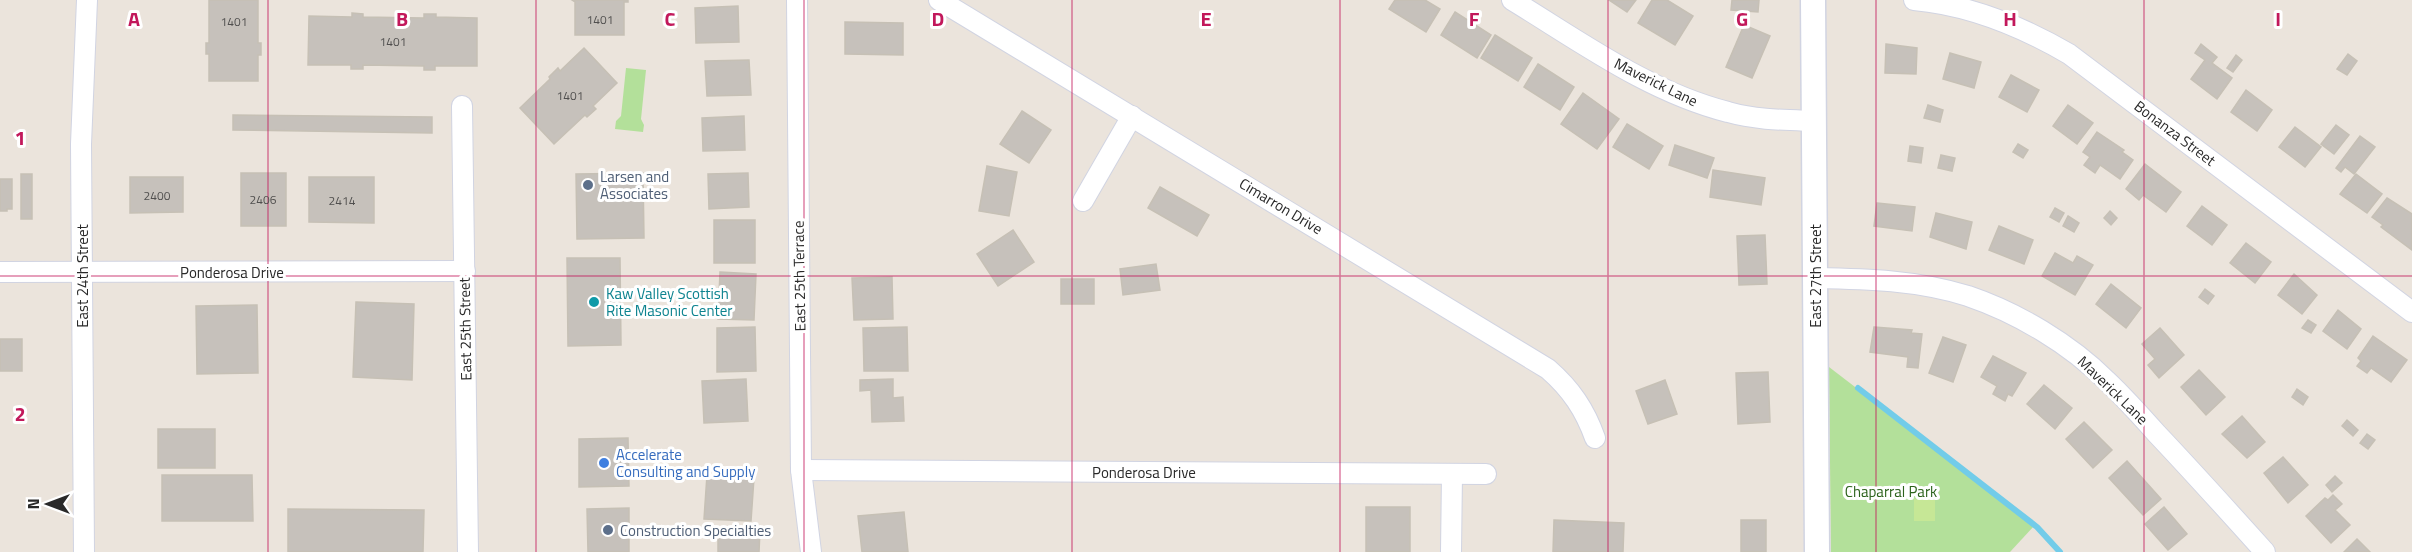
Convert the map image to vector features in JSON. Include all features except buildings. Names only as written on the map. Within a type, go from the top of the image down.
[{"type":"street","name":"East 24th Street","points":[[84,552],[81,144],[87,0]]},
{"type":"street","name":"East 25th Terrace","points":[[796,0],[801,470],[811,552]]},
{"type":"street","name":"Cimarron Drive","points":[[939,0],[1548,369],[1577,399],[1587,416],[1595,438]]},
{"type":"street","name":"Maverick Lane","points":[[1512,0],[1638,76],[1698,104],[1730,113],[1767,119],[1814,121]]},
{"type":"street","name":"East 27th Street","points":[[1813,0],[1817,552]]},
{"type":"street","name":"Bonanza Street","points":[[1914,0],[1966,9],[1996,18],[2034,34],[2069,54],[2412,312]]},
{"type":"street","name":"East 25th Street","points":[[462,106],[468,552]]},
{"type":"street","points":[[1083,201],[1132,116]]},
{"type":"street","name":"Ponderosa Drive","points":[[0,272],[465,271]]},
{"type":"street","name":"Maverick Lane","points":[[1815,278],[1878,279],[1914,283],[1968,296],[2041,331],[2075,354],[2106,380],[2265,552]]},
{"type":"street","name":"Ponderosa Drive","points":[[801,470],[1486,474]]},
{"type":"street","points":[[1451,552],[1452,474]]},
{"type":"green space","points":[[626,68],[646,70],[641,119],[644,125],[643,132],[615,129],[616,121],[621,116]]},
{"type":"green space","name":"Chaparral Park","points":[[1829,367],[2035,525],[2010,552],[1831,552]]},
{"type":"green space","points":[[1914,499],[1935,499],[1935,521],[1914,521]]},
{"type":"waterway","points":[[1858,388],[2037,527],[2060,552]]},
{"type":"place","name":"Larsen and Associates","points":[[588,185]]},
{"type":"place","name":"Kaw Valley Scottish Rite Masonic Center","points":[[594,302]]},
{"type":"place","name":"Accelerate Consulting and Supply","points":[[604,463]]},
{"type":"place","name":"Construction Specialties","points":[[608,530]]}]
